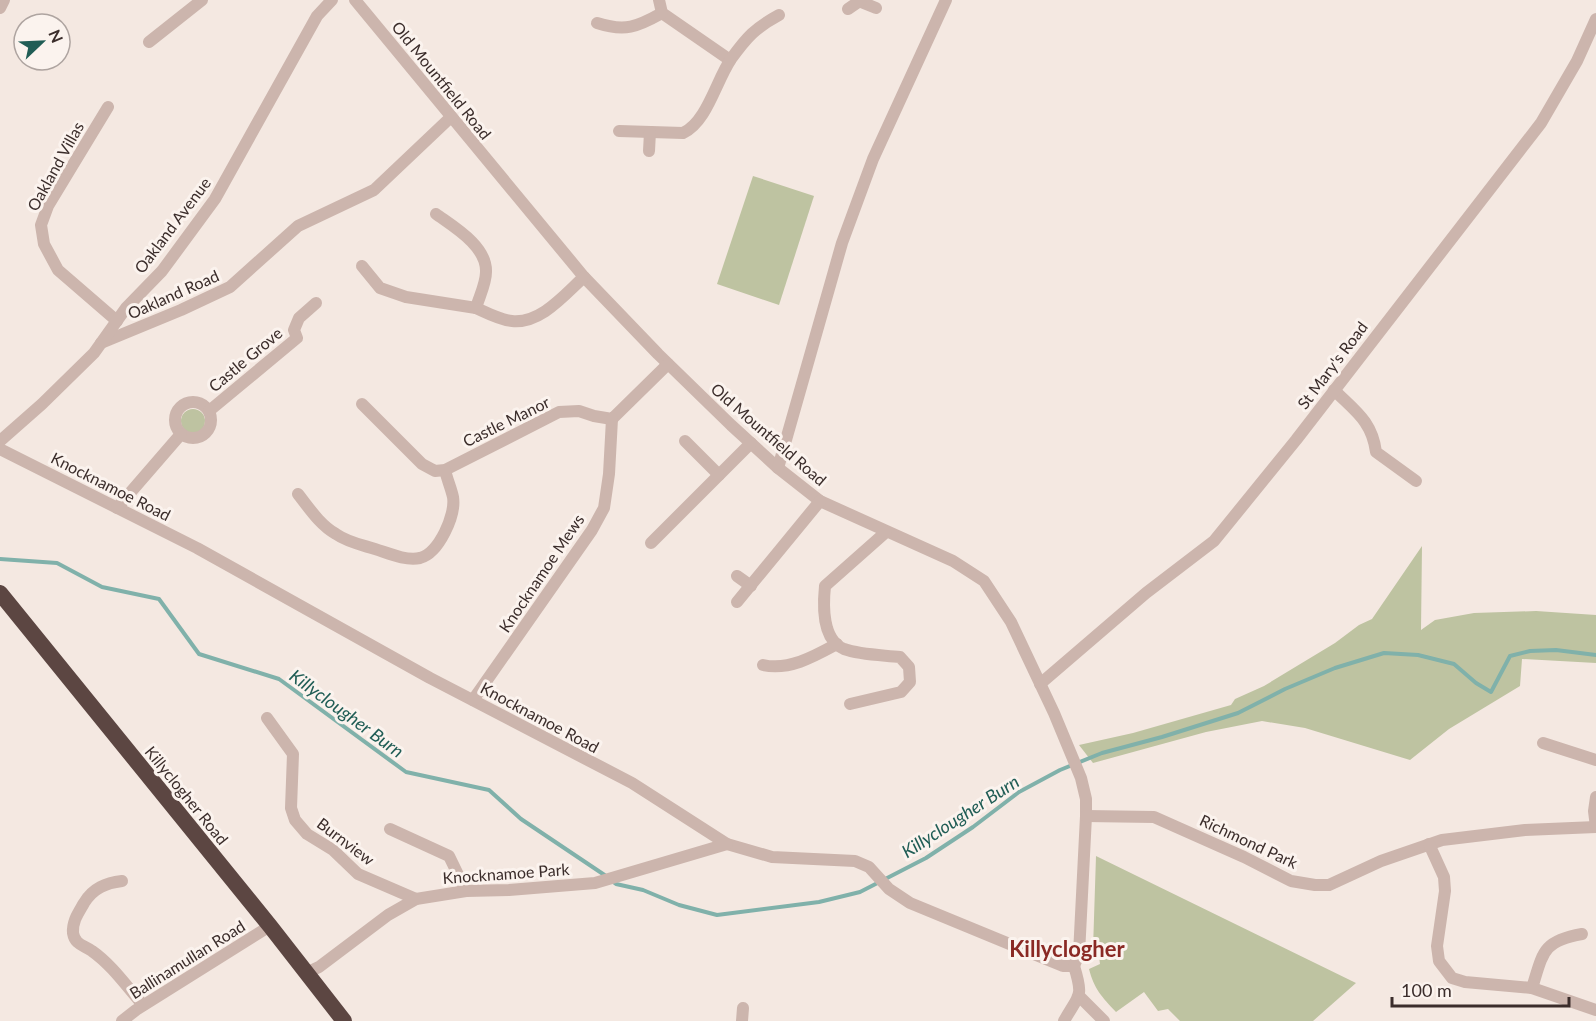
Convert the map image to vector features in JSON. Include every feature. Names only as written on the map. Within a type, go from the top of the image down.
[{"type":"highway","name":"Killyclogher Road","points":[[0,593],[270,926],[344,1021]]},
{"type":"street","points":[[0,8],[4,0]]},
{"type":"street","points":[[149,42],[202,0]]},
{"type":"street","name":"Oakland Avenue","points":[[0,441],[94,353],[126,308],[162,271],[215,199],[317,16],[332,0]]},
{"type":"street","points":[[778,468],[842,243],[873,159],[946,0]]},
{"type":"street","name":"Old Mountfield Road","points":[[358,1],[584,277],[668,364],[751,443],[820,501],[952,561],[984,581],[1011,622],[1072,756],[1086,799],[1079,954],[1074,966]]},
{"type":"street","points":[[848,9],[861,1],[876,8]]},
{"type":"street","points":[[597,23],[614,29],[624,29],[645,23],[661,6],[730,60]]},
{"type":"street","points":[[619,131],[683,133],[693,129],[730,60],[757,27],[779,15]]},
{"type":"street","name":"St Mary's Road","points":[[1040,684],[1146,593],[1214,541],[1296,440],[1541,123],[1577,61],[1596,19]]},
{"type":"street","name":"Oakland Villas","points":[[108,107],[48,206],[41,225],[45,244],[58,270],[117,321]]},
{"type":"street","name":"Oakland Road","points":[[101,343],[231,287],[298,226],[374,190],[451,117]]},
{"type":"street","points":[[649,151],[650,132]]},
{"type":"street","points":[[436,214],[470,239],[484,260],[486,272],[476,308]]},
{"type":"street","points":[[362,266],[380,288],[406,297],[476,308],[511,321],[524,321],[552,306],[584,277]]},
{"type":"street","name":"Castle Grove","points":[[209,411],[297,338],[294,330],[299,318],[316,303]]},
{"type":"street","points":[[612,419],[668,364]]},
{"type":"street","points":[[1334,390],[1368,425],[1374,438],[1376,452],[1416,481]]},
{"type":"street","points":[[194,402],[209,411],[210,426],[201,436],[187,438],[176,426],[175,418],[178,409],[185,404],[194,402]]},
{"type":"street","points":[[298,494],[322,523],[336,535],[353,542],[400,557],[420,558],[431,552],[438,543],[451,520],[453,498],[445,470],[435,471],[422,464],[362,404]]},
{"type":"street","name":"Castle Manor","points":[[445,470],[559,412],[579,411],[612,419]]},
{"type":"street","name":"Knocknamoe Mews","points":[[472,700],[592,530],[604,508],[609,474],[612,419]]},
{"type":"street","points":[[117,508],[181,434]]},
{"type":"street","points":[[686,441],[719,475]]},
{"type":"street","points":[[651,543],[751,443]]},
{"type":"street","name":"Knocknamoe Road","points":[[0,449],[197,548],[472,700],[632,783],[727,844],[772,857],[855,861],[869,867],[889,889],[921,907],[1063,966],[1074,966]]},
{"type":"street","points":[[737,602],[820,501]]},
{"type":"street","points":[[850,704],[901,692],[910,682],[909,667],[900,657],[843,649],[832,640],[823,603],[825,586],[886,532]]},
{"type":"street","points":[[737,576],[751,586]]},
{"type":"street","points":[[763,665],[771,667],[798,663],[837,644]]},
{"type":"street","name":"Burnview","points":[[267,718],[293,754],[291,808],[295,820],[307,834],[333,850],[358,874],[416,899]]},
{"type":"street","points":[[1543,743],[1596,760]]},
{"type":"street","name":"Richmond Park","points":[[1086,816],[1154,817],[1233,852],[1290,881],[1329,885],[1381,861],[1429,844],[1460,837],[1514,831],[1596,827],[1594,812],[1596,797]]},
{"type":"street","points":[[390,830],[449,856],[466,891]]},
{"type":"street","name":"Knocknamoe Park","points":[[306,974],[319,967],[388,915],[416,899],[445,893],[509,890],[601,881],[727,844]]},
{"type":"street","points":[[1429,844],[1444,877],[1445,891],[1437,946],[1439,961],[1452,978],[1465,982],[1532,988],[1596,1010]]},
{"type":"street","points":[[123,881],[109,882],[90,893],[75,918],[73,934],[80,945],[91,950],[143,1005]]},
{"type":"street","name":"Ballinamullan Road","points":[[122,1021],[143,1005],[270,926]]},
{"type":"street","points":[[1532,988],[1542,958],[1551,944],[1562,938],[1582,934]]},
{"type":"street","points":[[1074,966],[1080,997],[1104,1021]]},
{"type":"street","points":[[1064,1021],[1080,997]]},
{"type":"street","points":[[742,1021],[743,1008]]},
{"type":"green space","points":[[753,176],[814,196],[779,305],[717,284]]},
{"type":"green space","points":[[193,409],[201,413],[205,421],[201,429],[193,433],[185,429],[181,421],[185,413]]},
{"type":"green space","points":[[1422,546],[1421,630],[1435,620],[1474,613],[1536,611],[1596,615],[1596,663],[1522,659],[1520,686],[1449,729],[1410,760],[1305,728],[1262,721],[1206,732],[1093,763],[1079,745],[1133,733],[1231,705],[1235,699],[1264,686],[1372,619]]},
{"type":"green space","points":[[1096,856],[1356,983],[1313,1021],[1180,1021],[1168,1009],[1158,1011],[1144,992],[1116,1012],[1099,992],[1089,969],[1100,964],[1099,957],[1093,949]]},
{"type":"waterway","name":"Killyclougher Burn","points":[[0,559],[57,563],[102,587],[159,599],[199,654],[279,679],[406,772],[489,790],[521,819],[606,876]]},
{"type":"waterway","name":"Killyclougher Burn","points":[[612,881],[643,890],[679,905],[717,915],[819,902],[860,892],[926,858],[973,827],[1019,792],[1060,770],[1102,753],[1238,713],[1285,689],[1335,668],[1384,653],[1418,655],[1454,664],[1476,683],[1491,692],[1510,656],[1530,651],[1556,650],[1596,655]]},
{"type":"district","name":"Killyclogher","points":[[1067,948]]}]
